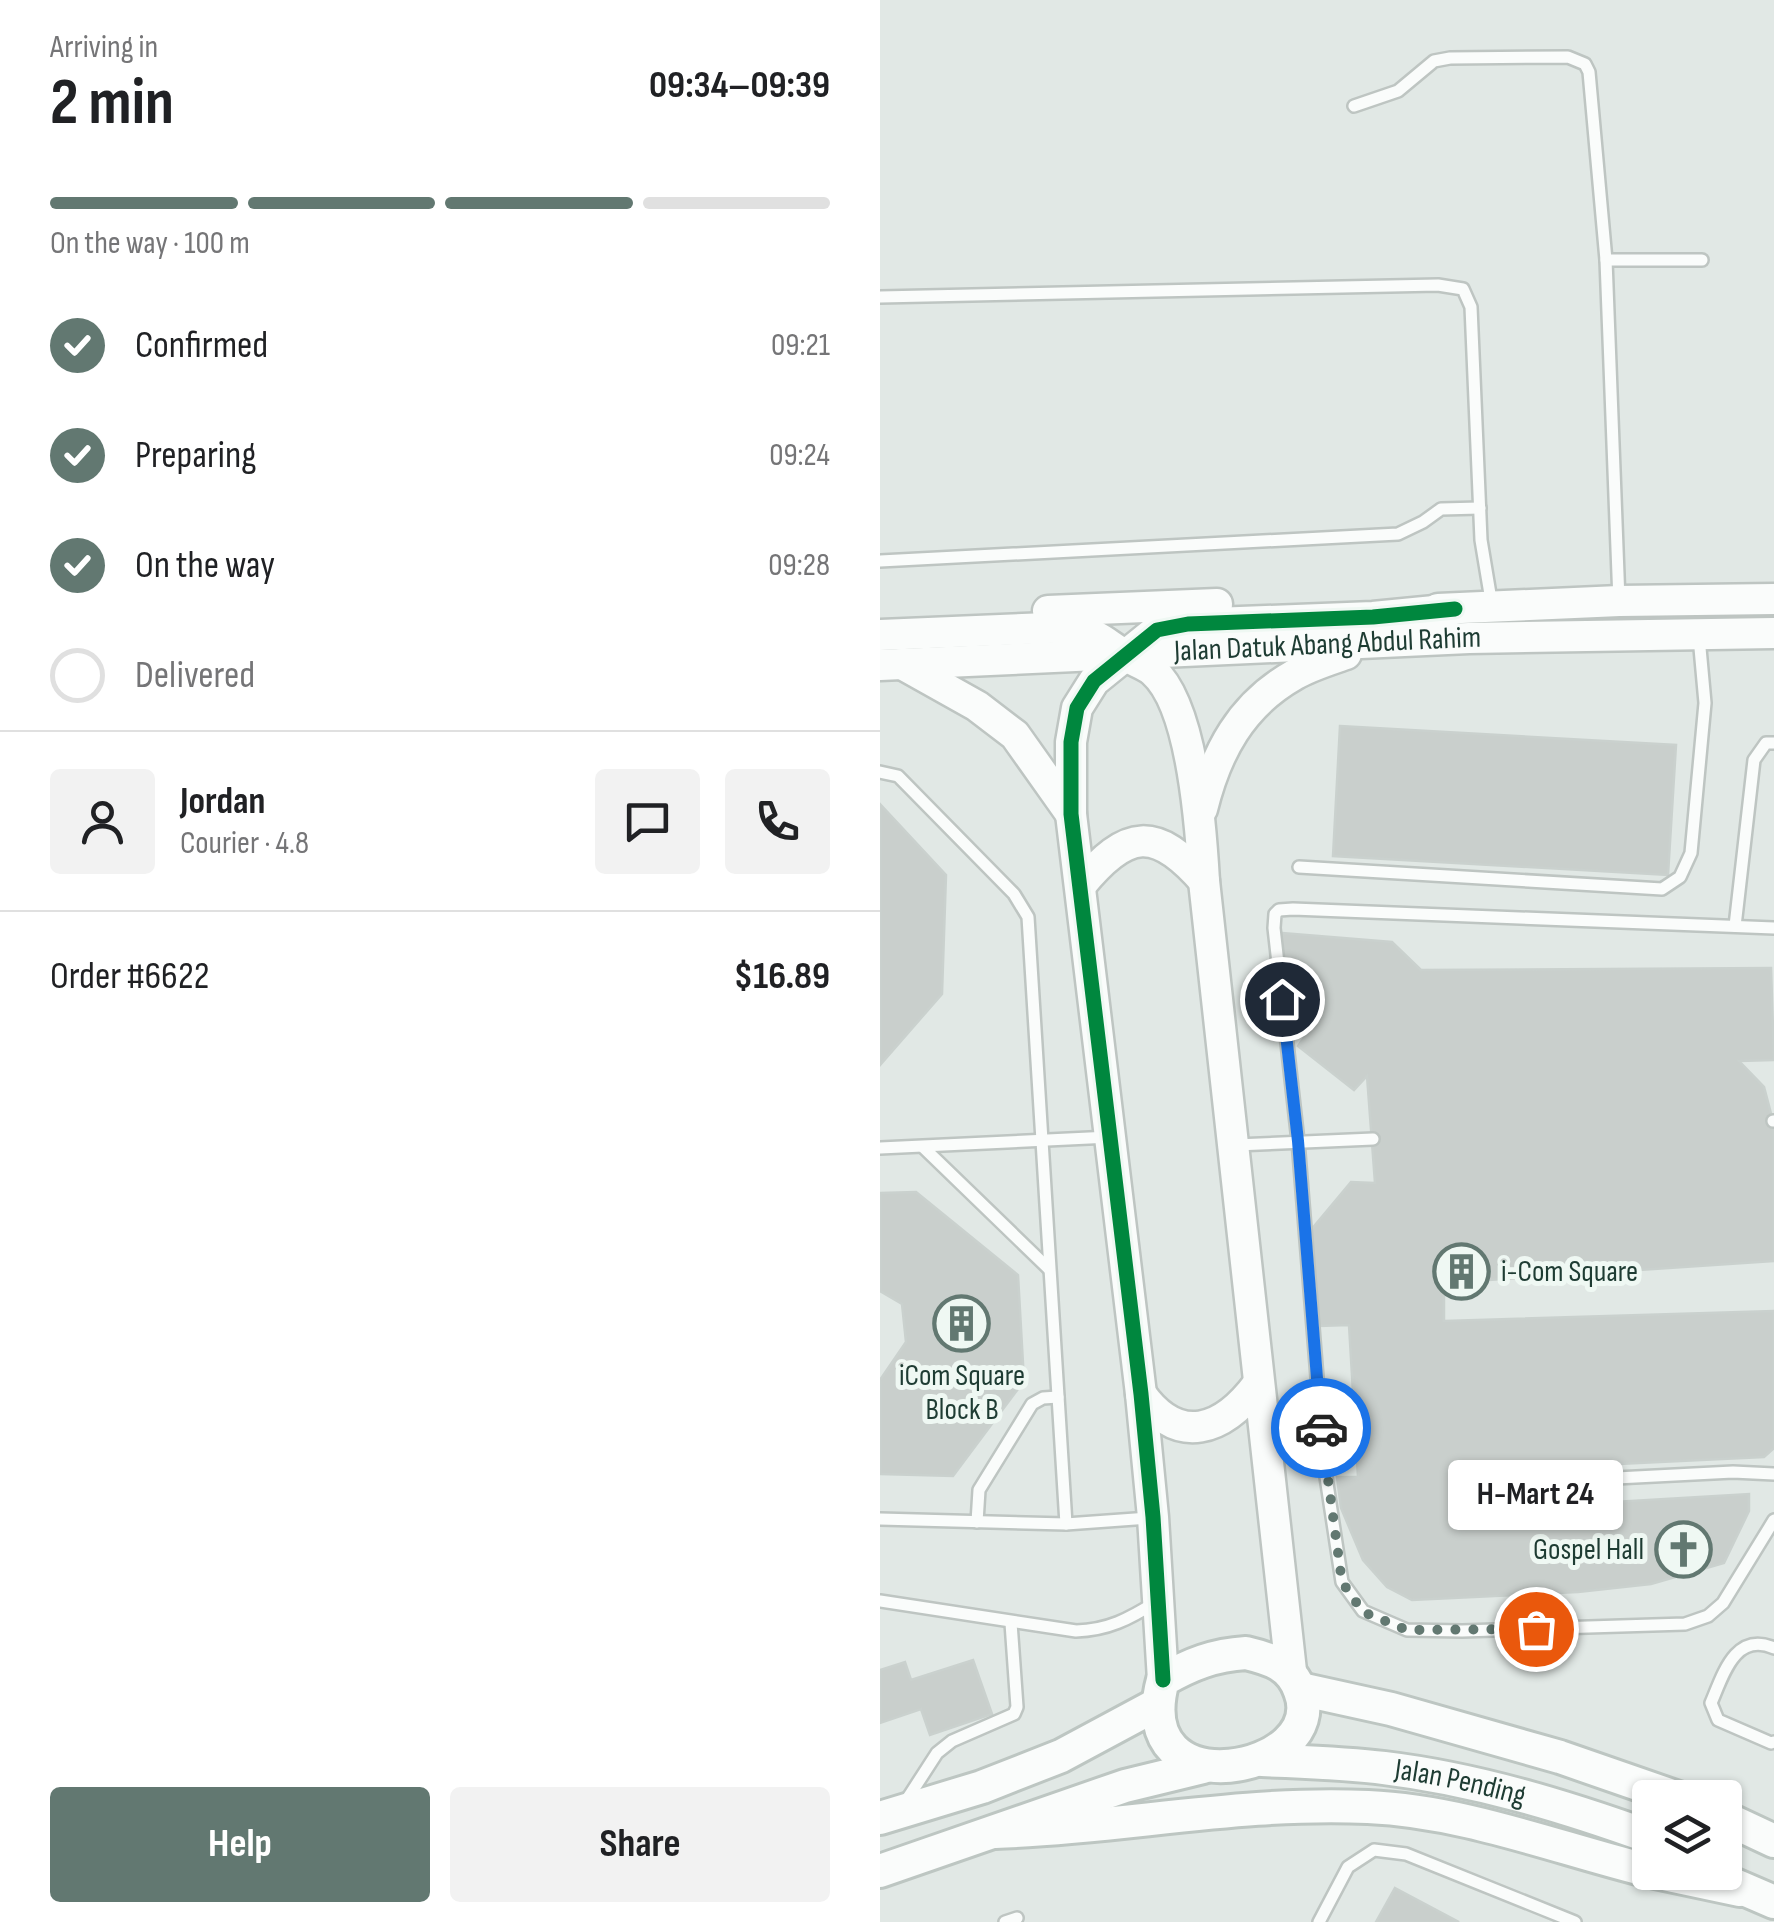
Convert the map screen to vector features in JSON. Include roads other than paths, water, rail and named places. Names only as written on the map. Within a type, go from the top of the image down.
[{"type":"main road","points":[[880,1871],[1125,1786],[1203,1767],[1262,1760],[1293,1738],[1302,1722],[1304,1704],[1295,1680],[1270,1658],[1246,1653],[1215,1655],[1193,1663],[1160,1692],[1061,1756],[982,1787],[890,1815]]},
{"type":"main road","name":"Jalan Pending","points":[[1295,1680],[1560,1757],[1632,1782]]},
{"type":"main road","points":[[1160,1692],[1160,1732],[1173,1751],[1203,1767]]},
{"type":"main road","name":"Jalan Pending","points":[[1262,1760],[1385,1768],[1485,1786],[1632,1831]]},
{"type":"main road","points":[[995,1832],[1069,1830],[1171,1815],[1279,1807],[1371,1807],[1546,1840],[1632,1866]]},
{"type":"main road","points":[[1742,1826],[1774,1841]]},
{"type":"main road","points":[[1740,1890],[1774,1902]]},
{"type":"street","name":"Jalan Datuk Abang Abdul Rahim","points":[[880,618],[1222,603],[1455,609],[1774,599]]},
{"type":"street","points":[[1160,1692],[1153,1518],[1071,814],[1071,742],[1077,708],[1094,681],[1157,630],[1188,624],[1373,617],[1455,609]]},
{"type":"street","points":[[880,635],[1072,627],[1100,635],[1124,655],[1153,671],[1180,716],[1200,816],[1258,1384],[1295,1680]]},
{"type":"street","name":"Jalan Datuk Abang Abdul Rahim","points":[[891,664],[1469,638],[1774,632]]},
{"type":"street","points":[[1200,816],[1212,771],[1239,720],[1293,675],[1367,645]]},
{"type":"street","points":[[891,664],[977,706],[1015,735],[1071,814]]},
{"type":"street","points":[[1081,884],[1103,858],[1134,842],[1164,844],[1182,855],[1204,880]]},
{"type":"street","points":[[1140,1394],[1155,1414],[1172,1423],[1204,1426],[1240,1407],[1258,1384]]},
{"type":"lane","points":[[1354,106],[1398,91],[1434,61],[1450,58],[1568,57],[1586,64],[1590,72],[1606,260],[1619,601]]},
{"type":"lane","points":[[1606,260],[1702,260]]},
{"type":"lane","points":[[880,297],[1438,285],[1463,288],[1471,306],[1481,540],[1492,606]]},
{"type":"lane","points":[[880,561],[1398,534],[1441,509],[1480,508]]},
{"type":"lane","points":[[1300,867],[1662,888],[1680,877],[1690,852],[1704,703],[1698,633]]},
{"type":"lane","points":[[1735,926],[1754,760],[1766,743],[1774,742]]},
{"type":"lane","points":[[880,772],[898,776],[1014,894],[1028,917],[1066,1524]]},
{"type":"lane","points":[[1774,928],[1279,910],[1274,928],[1298,1141],[1324,1464],[1342,1582],[1363,1612],[1407,1630],[1462,1632],[1685,1624],[1708,1616],[1723,1603],[1774,1520]]},
{"type":"lane","points":[[880,1148],[1111,1137]]},
{"type":"lane","points":[[1236,1145],[1373,1139]]},
{"type":"lane","points":[[923,1147],[1049,1269]]},
{"type":"lane","points":[[977,1522],[979,1490],[1032,1404],[1058,1396]]},
{"type":"lane","points":[[1519,1483],[1733,1472],[1774,1474]]},
{"type":"lane","points":[[880,1518],[1066,1524],[1153,1518]]},
{"type":"lane","points":[[880,1600],[1076,1632],[1121,1624],[1156,1602]]},
{"type":"lane","points":[[890,1815],[938,1753],[952,1741],[1014,1714],[1017,1707],[1011,1623]]},
{"type":"lane","points":[[1774,1648],[1762,1642],[1748,1644],[1731,1657],[1711,1703],[1718,1720],[1774,1742]]},
{"type":"lane","points":[[1319,1922],[1348,1867],[1374,1850],[1406,1854],[1576,1922]]},
{"type":"place","name":"i-Com Square","points":[[1462,1272]]},
{"type":"place","name":"iCom Square Block B","points":[[962,1323]]},
{"type":"place","name":"Gospel Hall","points":[[1683,1550]]},
{"type":"place","name":"H-Mart 24","points":[[1536,1629]]}]
